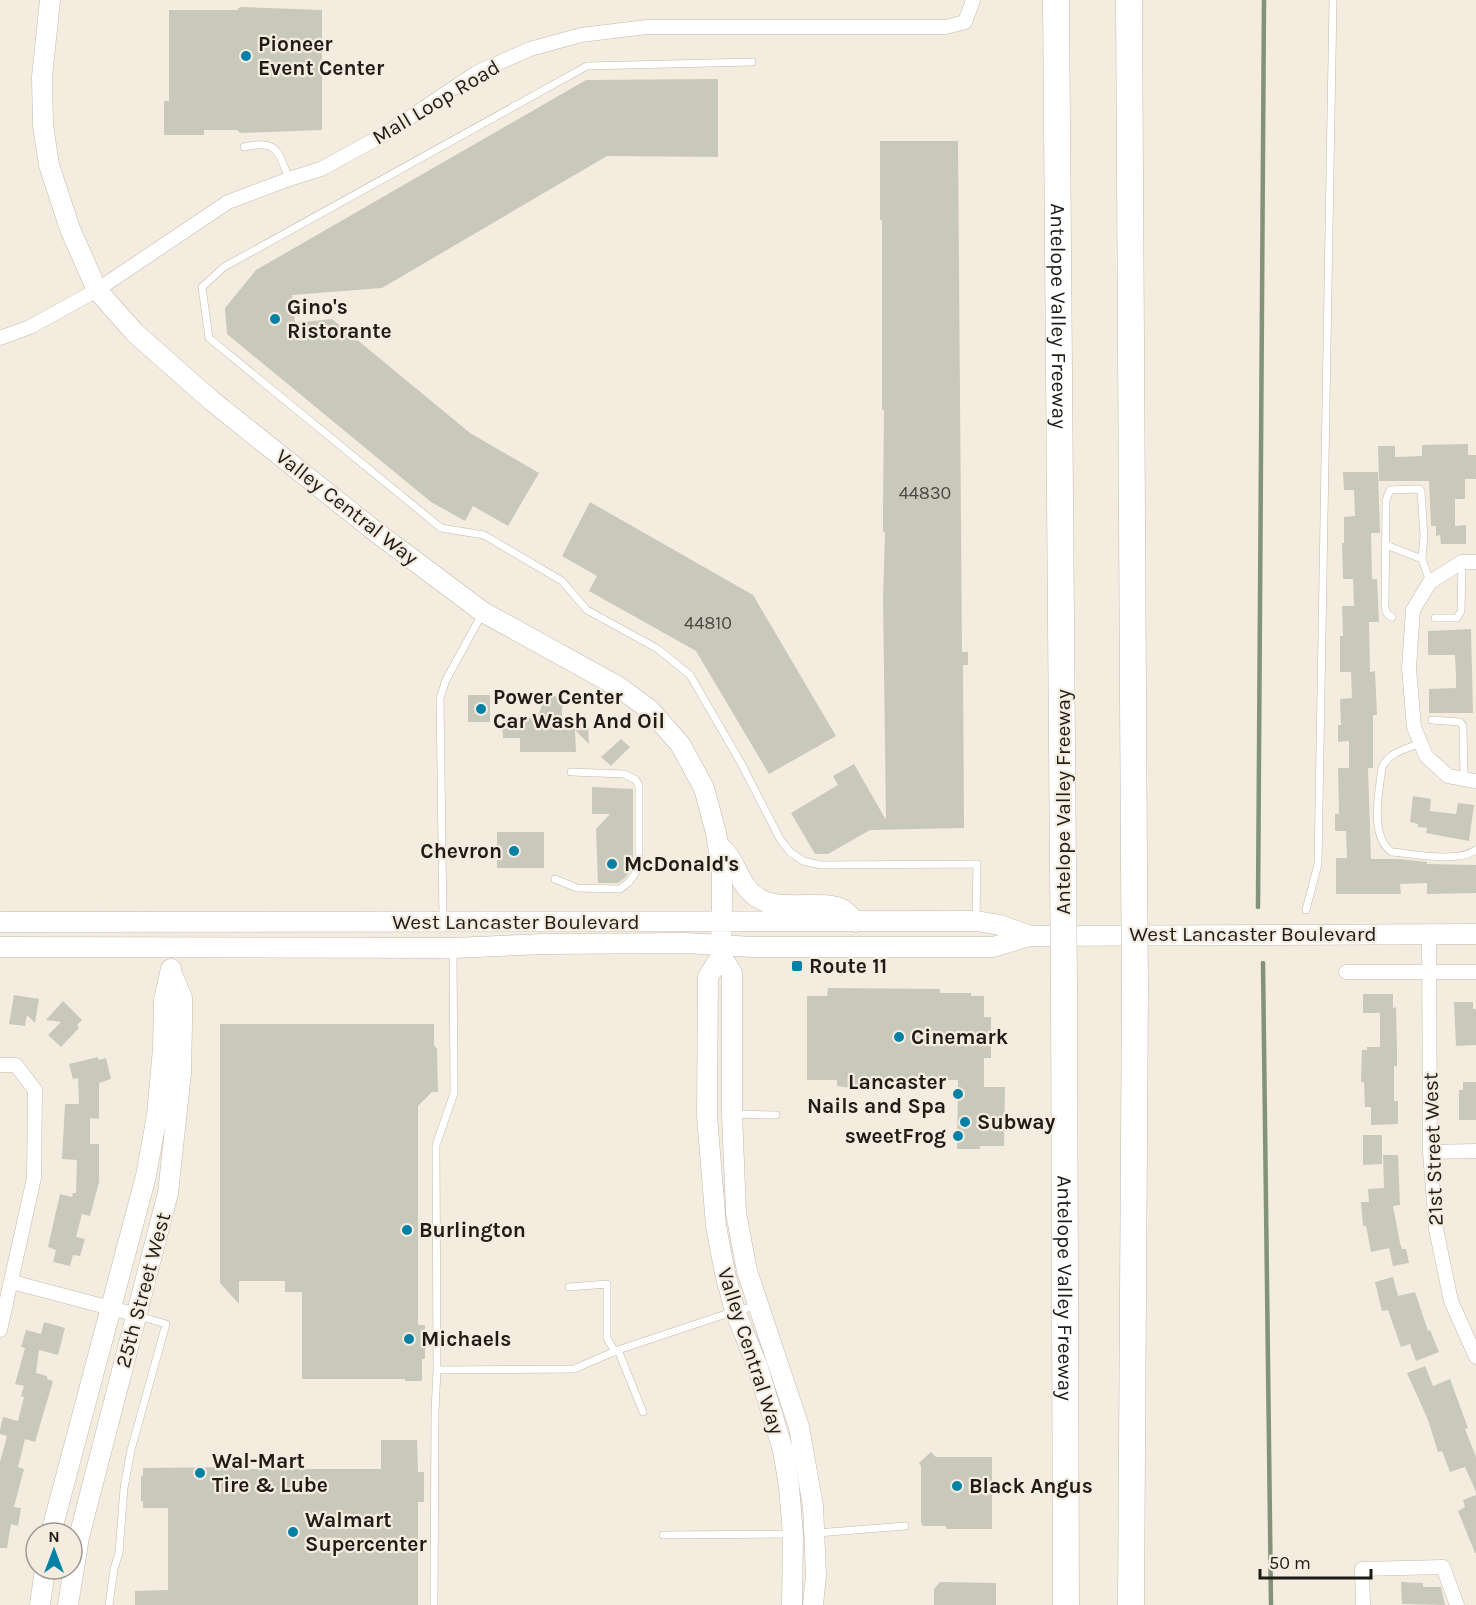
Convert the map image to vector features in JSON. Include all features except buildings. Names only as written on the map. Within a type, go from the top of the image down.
[{"type":"highway","name":"Antelope Valley Freeway","points":[[1056,0],[1064,985],[1066,1605]]},
{"type":"highway","points":[[1128,0],[1135,988],[1131,1605]]},
{"type":"street","name":"Valley Central Way","points":[[50,0],[42,77],[44,125],[49,165],[70,229],[97,290],[135,333],[213,401],[376,532],[483,612],[619,687],[650,710],[680,744],[704,788],[722,871],[722,950],[732,973],[732,1114],[736,1213],[747,1271],[757,1306],[799,1427],[813,1506],[816,1575],[813,1605]]},
{"type":"street","name":"Mall Loop Road","points":[[0,338],[30,327],[97,290],[228,202],[321,169],[385,134],[476,73],[530,49],[571,38],[647,27],[946,27],[965,22],[973,0]]},
{"type":"street","points":[[1470,780],[1448,776],[1426,756],[1414,727],[1409,668],[1413,610],[1430,582],[1462,562],[1476,562]]},
{"type":"street","points":[[718,845],[733,861],[746,888],[759,899],[775,904],[842,909],[856,921]]},
{"type":"street","name":"25th Street West","points":[[54,1521],[149,1160],[157,1115],[163,1049],[164,999],[171,972],[171,921]]},
{"type":"street","name":"West Lancaster Boulevard","points":[[0,922],[976,921],[1000,925],[1030,936]]},
{"type":"street","name":"21st Street West","points":[[1429,934],[1430,1152],[1436,1229],[1450,1301],[1476,1357]]},
{"type":"street","name":"West Lancaster Boulevard","points":[[0,947],[453,948],[544,944],[722,950],[752,947],[993,947],[1030,936],[1476,934]]},
{"type":"street","name":"Valley Central Way","points":[[722,950],[708,976],[708,1116],[716,1226],[735,1311],[757,1365],[775,1423],[789,1487],[793,1534],[792,1605]]},
{"type":"street","name":"25th Street West","points":[[68,1605],[79,1537],[168,1193],[181,1073],[182,998],[171,972]]},
{"type":"street","name":"West Lancaster Boulevard","points":[[1346,972],[1476,972]]},
{"type":"street","points":[[0,1065],[16,1065],[35,1090],[33,1178],[0,1330]]},
{"type":"street","points":[[1430,1152],[1476,1151]]},
{"type":"street","points":[[12,1282],[137,1315]]},
{"type":"street","points":[[775,1423],[785,1434],[802,1524],[815,1533]]},
{"type":"street","points":[[793,1534],[805,1552],[804,1605]]},
{"type":"street","points":[[1363,1605],[1362,1569],[1443,1568],[1457,1605]]},
{"type":"street","points":[[40,1605],[43,1581]]},
{"type":"lane","points":[[1306,910],[1318,864],[1333,0]]},
{"type":"lane","points":[[752,62],[587,66],[224,267],[202,287],[209,338],[441,528],[484,535],[561,581],[587,610],[658,649],[690,675],[741,763],[780,839],[790,852],[803,861],[821,866],[977,864],[976,921]]},
{"type":"lane","points":[[244,147],[259,144],[272,145],[278,152],[289,179]]},
{"type":"lane","points":[[1392,617],[1388,615],[1385,608],[1386,500],[1389,492],[1394,489],[1419,489],[1422,495],[1424,536],[1422,559],[1430,582]]},
{"type":"lane","points":[[1386,545],[1422,559]]},
{"type":"lane","points":[[1435,618],[1457,618],[1461,611],[1462,562]]},
{"type":"lane","points":[[443,922],[440,698],[446,680],[483,612]]},
{"type":"lane","points":[[1432,720],[1454,720],[1463,726],[1470,780]]},
{"type":"lane","points":[[1421,743],[1384,760],[1378,819],[1380,836],[1385,847],[1392,852],[1458,856],[1471,853],[1476,849]]},
{"type":"lane","points":[[555,879],[577,888],[620,889],[629,882],[639,868],[639,786],[636,780],[624,774],[571,772]]},
{"type":"lane","points":[[434,1605],[435,1145],[454,1093],[453,948]]},
{"type":"lane","points":[[732,1114],[776,1115]]},
{"type":"lane","points":[[569,1287],[607,1284],[607,1338],[616,1351],[643,1412]]},
{"type":"lane","points":[[436,1370],[574,1369],[616,1351],[735,1311],[757,1306]]},
{"type":"lane","points":[[109,1605],[114,1569],[119,1553],[124,1488],[130,1450],[166,1324],[137,1315]]},
{"type":"lane","points":[[815,1533],[905,1526]]},
{"type":"lane","points":[[663,1535],[793,1534]]},
{"type":"waterway","points":[[1258,907],[1264,0]]},
{"type":"waterway","points":[[1263,963],[1271,1605]]},
{"type":"place","name":"Pioneer Event Center","points":[[246,56]]},
{"type":"place","name":"Gino's Ristorante","points":[[275,319]]},
{"type":"place","name":"Power Center Car Wash And Oil","points":[[481,709]]},
{"type":"place","name":"Chevron","points":[[514,851]]},
{"type":"place","name":"McDonald's","points":[[612,864]]},
{"type":"place","name":"Route 11","points":[[797,966]]},
{"type":"place","name":"Cinemark","points":[[899,1037]]},
{"type":"place","name":"Lancaster Nails and Spa","points":[[958,1094]]},
{"type":"place","name":"Subway","points":[[965,1122]]},
{"type":"place","name":"sweetFrog","points":[[958,1136]]},
{"type":"place","name":"Burlington","points":[[407,1230]]},
{"type":"place","name":"Michaels","points":[[409,1339]]},
{"type":"place","name":"Wal-Mart Tire & Lube","points":[[200,1473]]},
{"type":"place","name":"Black Angus","points":[[957,1486]]},
{"type":"place","name":"Walmart Supercenter","points":[[293,1532]]}]
